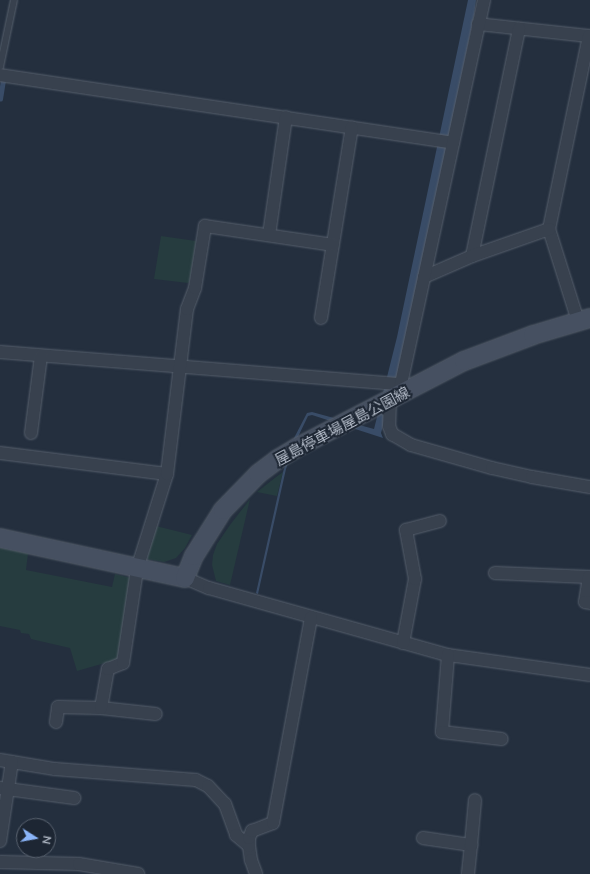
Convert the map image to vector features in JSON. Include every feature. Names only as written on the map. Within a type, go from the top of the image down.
[{"type":"main road","name":"屋島停車場屋島公園線","points":[[185,578],[194,556],[223,510],[258,474],[296,448],[399,392],[464,361],[494,349],[584,320]]},
{"type":"main road","points":[[0,538],[137,569],[185,578]]},
{"type":"street","points":[[484,0],[451,143],[399,392],[389,426],[392,434],[411,445],[498,470],[590,487]]},
{"type":"street","points":[[478,24],[589,36],[549,228],[584,320]]},
{"type":"street","points":[[472,256],[519,29]]},
{"type":"street","points":[[0,75],[451,143]]},
{"type":"street","points":[[269,235],[286,117]]},
{"type":"street","points":[[322,318],[352,127]]},
{"type":"street","points":[[101,708],[108,670],[123,663],[137,569],[167,474],[187,309],[195,288],[205,226],[334,245]]},
{"type":"street","points":[[424,277],[472,256],[549,228]]},
{"type":"street","points":[[0,352],[179,366],[399,392]]},
{"type":"street","points":[[31,433],[41,356]]},
{"type":"street","points":[[0,453],[167,474]]},
{"type":"street","points":[[403,643],[415,579],[406,530],[440,521]]},
{"type":"street","points":[[495,572],[589,577],[585,602],[590,603]]},
{"type":"street","points":[[185,578],[209,588],[448,656],[590,675]]},
{"type":"street","points":[[256,874],[251,860],[249,838],[252,832],[273,823],[311,617]]},
{"type":"street","points":[[448,656],[442,732],[502,739]]},
{"type":"street","points":[[56,722],[58,707],[101,708],[156,714]]},
{"type":"street","points":[[0,841],[6,761],[55,769],[196,780],[216,792],[225,804],[236,835],[249,846]]},
{"type":"street","points":[[4,789],[74,798]]},
{"type":"street","points":[[468,874],[474,800]]},
{"type":"street","points":[[423,838],[471,844]]},
{"type":"street","points":[[0,862],[30,861],[79,864],[138,874]]},
{"type":"lane","points":[[0,67],[14,0]]},
{"type":"green space","points":[[161,236],[196,241],[190,281],[188,283],[154,279]]},
{"type":"green space","points":[[283,472],[277,496],[257,492],[276,477]]},
{"type":"green space","points":[[250,499],[230,585],[216,581],[212,565],[213,555],[217,544]]},
{"type":"green space","points":[[156,526],[192,535],[185,548],[176,558],[164,562],[147,559]]},
{"type":"green space","points":[[0,548],[28,553],[26,570],[112,587],[115,574],[131,578],[119,659],[77,671],[70,648],[31,639],[29,634],[21,633],[20,630],[0,626]]},
{"type":"water","points":[[468,0],[476,0],[474,15],[407,338],[381,433],[383,438],[312,415],[308,416],[296,441],[286,469],[258,594],[256,593],[283,472],[293,440],[307,413],[312,412],[374,429],[397,337]]},
{"type":"waterway","points":[[0,99],[3,81]]}]
